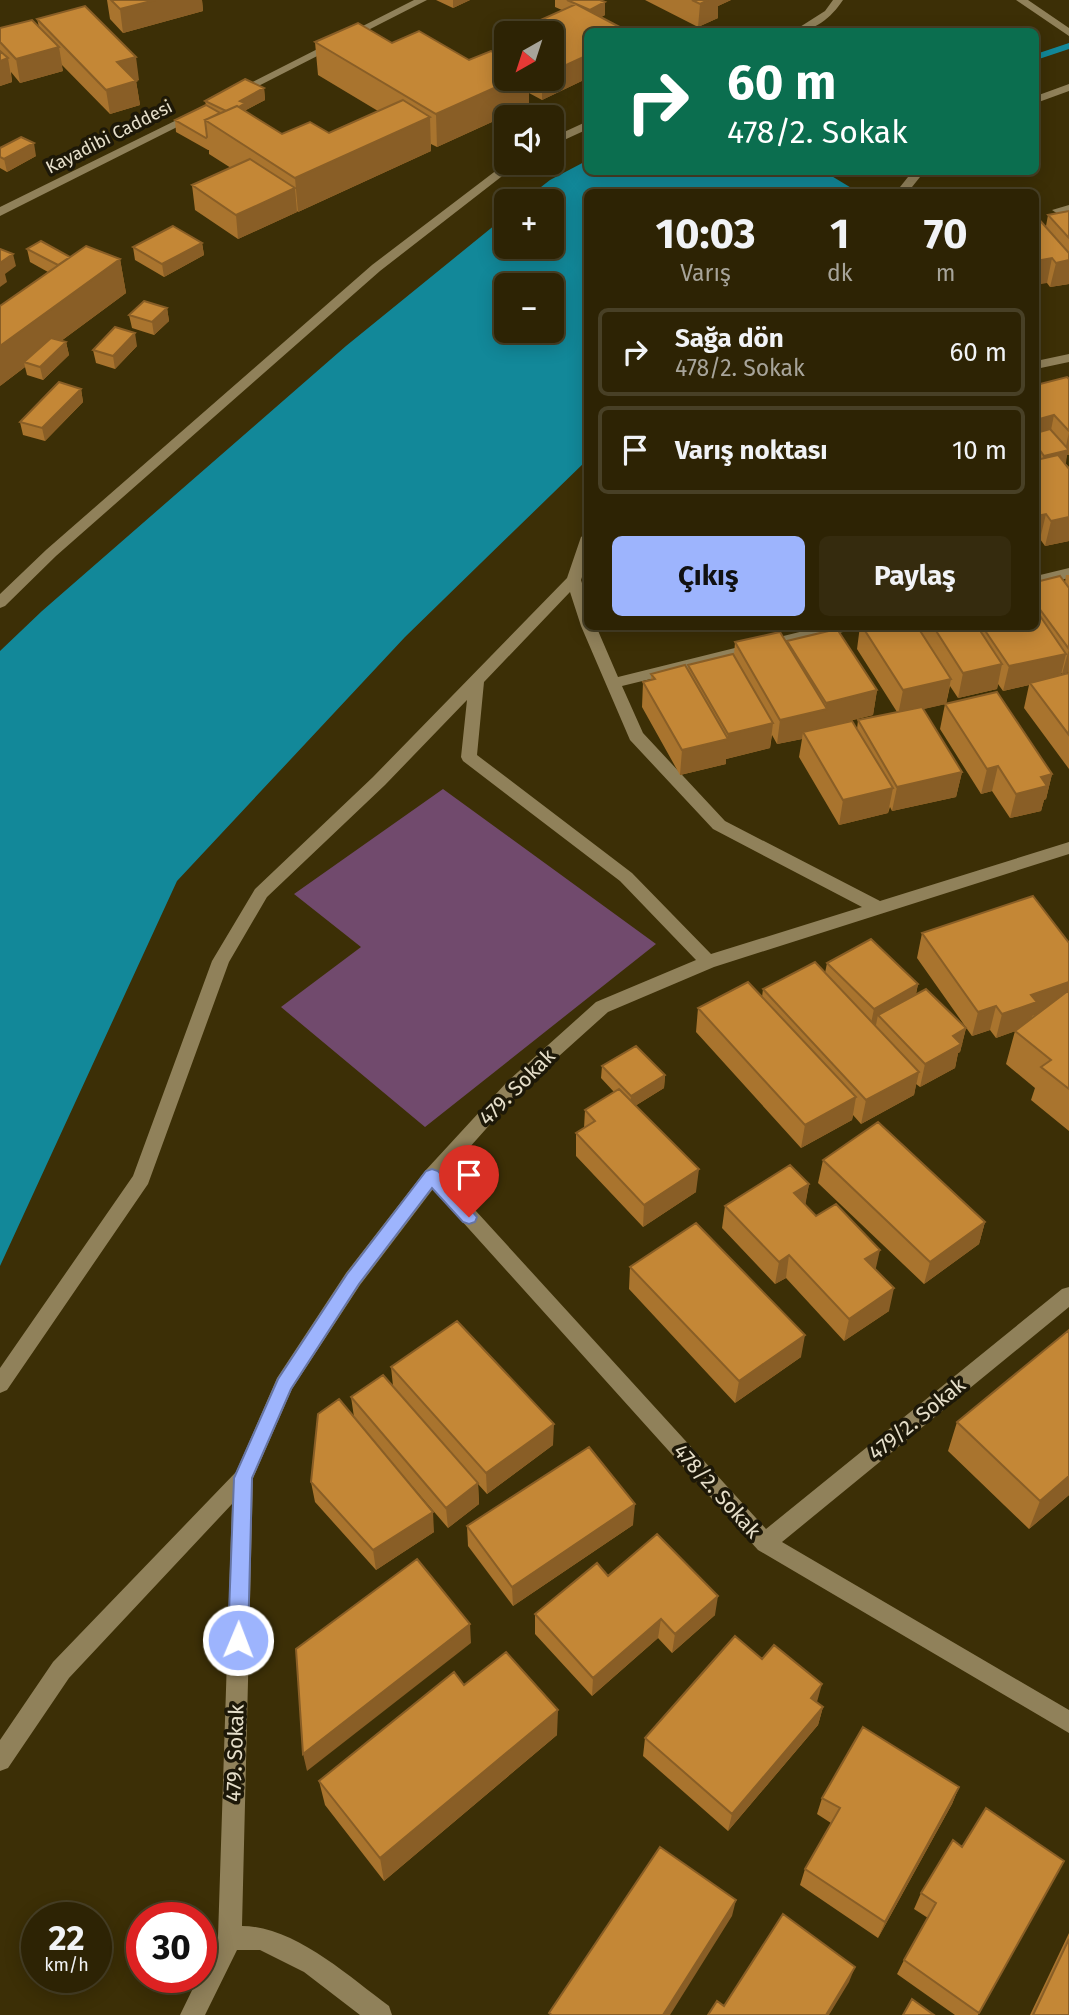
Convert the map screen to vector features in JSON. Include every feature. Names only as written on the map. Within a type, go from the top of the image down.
[{"type":"street","points":[[223,100],[422,0]]},
{"type":"street","points":[[804,28],[829,13],[838,0]]},
{"type":"street","points":[[1021,0],[1069,33]]},
{"type":"street","points":[[1039,99],[1069,88]]},
{"type":"street","name":"Kayadibi Caddesi","points":[[0,212],[211,106]]},
{"type":"street","points":[[564,137],[584,127]]},
{"type":"street","points":[[0,603],[51,553],[376,268],[497,175]]},
{"type":"street","points":[[904,189],[916,175]]},
{"type":"street","points":[[1039,364],[1069,358]]},
{"type":"street","points":[[0,1384],[141,1179],[221,961],[261,893],[379,781],[574,580],[584,549]]},
{"type":"street","points":[[1039,579],[1069,573]]},
{"type":"street","points":[[574,580],[584,613]]},
{"type":"street","points":[[590,630],[636,736],[719,825],[876,906]]},
{"type":"street","points":[[613,683],[831,630]]},
{"type":"street","points":[[477,679],[469,757],[626,877],[708,962]]},
{"type":"street","name":"479. Sokak","points":[[230,1938],[243,1478],[285,1384],[353,1279],[432,1176],[513,1087],[602,1007],[708,962],[876,906],[1069,848]]},
{"type":"street","name":"478/2. Sokak","points":[[432,1176],[765,1543],[1069,1722]]},
{"type":"street","name":"479/2. Sokak","points":[[765,1543],[1069,1295]]},
{"type":"street","points":[[0,1760],[61,1670],[243,1478]]},
{"type":"street","points":[[192,2015],[230,1938],[262,1938],[282,1948],[312,1964],[380,2015]]},
{"type":"shaded area","points":[[443,789],[656,944],[425,1127],[281,1007],[361,947],[294,894]]},
{"type":"water","points":[[584,162],[584,175],[830,175],[853,189],[584,189],[584,463],[405,637],[177,881],[0,1266],[0,651],[42,611],[346,346],[494,226],[494,259],[564,259],[564,189],[538,189]]},
{"type":"building","points":[[111,0],[155,0],[120,9]]},
{"type":"building","points":[[567,0],[600,0],[605,2],[590,10]]},
{"type":"building","points":[[692,0],[708,0],[700,4]]},
{"type":"building","points":[[576,4],[621,28],[584,28],[584,57],[564,66],[564,21],[538,21]]},
{"type":"building","points":[[85,6],[136,57],[117,62],[136,81],[106,90],[37,19]]},
{"type":"building","points":[[32,20],[59,47],[16,59],[0,42],[0,28]]},
{"type":"building","points":[[358,23],[392,43],[419,31],[469,60],[491,51],[494,53],[494,88],[436,114],[315,42]]},
{"type":"building","points":[[0,51],[8,58],[0,61]]},
{"type":"building","points":[[245,79],[264,88],[240,101],[245,103],[239,107],[226,111],[205,101]]},
{"type":"building","points":[[403,100],[430,117],[295,178],[205,120],[237,106],[282,134],[310,122],[329,133]]},
{"type":"building","points":[[206,105],[220,113],[205,120],[206,138],[175,120]]},
{"type":"building","points":[[21,137],[34,143],[4,159],[0,157],[0,148]]},
{"type":"building","points":[[250,159],[295,188],[236,215],[192,185]]},
{"type":"building","points":[[1069,211],[1069,238],[1048,215]]},
{"type":"building","points":[[1039,219],[1069,253],[1069,260],[1056,263],[1052,258],[1039,260]]},
{"type":"building","points":[[173,226],[202,243],[162,264],[133,247]]},
{"type":"building","points":[[41,241],[70,257],[58,265],[27,249]]},
{"type":"building","points":[[86,246],[120,259],[0,346],[0,306]]},
{"type":"building","points":[[0,249],[13,254],[0,263]]},
{"type":"building","points":[[144,301],[167,308],[152,322],[129,315]]},
{"type":"building","points":[[115,327],[135,333],[113,356],[93,350]]},
{"type":"building","points":[[51,338],[66,342],[40,367],[24,362]]},
{"type":"building","points":[[1067,377],[1069,379],[1069,431],[1054,415],[1039,419],[1039,384]]},
{"type":"building","points":[[59,382],[81,389],[42,428],[20,422]]},
{"type":"building","points":[[1050,429],[1069,450],[1044,456],[1039,449],[1039,432]]},
{"type":"building","points":[[1058,455],[1069,469],[1069,517],[1051,521],[1046,514],[1039,516],[1039,459]]},
{"type":"building","points":[[1060,576],[1069,588],[1069,649],[1039,608],[1039,581]]},
{"type":"building","points":[[1039,614],[1066,654],[1009,666],[985,630],[1039,630]]},
{"type":"building","points":[[838,630],[877,690],[826,703],[787,641]]},
{"type":"building","points":[[865,630],[920,630],[951,679],[903,690]]},
{"type":"building","points":[[936,630],[980,630],[1002,664],[963,673]]},
{"type":"building","points":[[780,632],[827,709],[780,720],[735,642]]},
{"type":"building","points":[[733,654],[773,723],[728,734],[688,665]]},
{"type":"building","points":[[685,665],[728,739],[682,750],[643,682],[655,679],[651,674]]},
{"type":"building","points":[[1069,673],[1069,735],[1030,683]]},
{"type":"building","points":[[997,692],[1052,774],[1041,777],[1047,786],[1016,794],[998,766],[987,769],[945,704]]},
{"type":"building","points":[[922,707],[962,772],[897,787],[858,720]]},
{"type":"building","points":[[852,721],[893,788],[843,800],[803,732]]},
{"type":"building","points":[[1033,896],[1069,943],[1069,982],[1031,995],[1037,1002],[1002,1014],[996,1006],[978,1012],[922,933]]},
{"type":"building","points":[[871,939],[918,984],[874,1009],[827,963]]},
{"type":"building","points":[[815,962],[919,1072],[866,1100],[763,989]]},
{"type":"building","points":[[748,982],[856,1097],[805,1125],[698,1008]]},
{"type":"building","points":[[926,989],[966,1028],[953,1036],[961,1044],[925,1064],[878,1015]]},
{"type":"building","points":[[1069,990],[1069,1089],[1041,1067],[1051,1060],[1015,1031]]},
{"type":"building","points":[[636,1046],[665,1075],[631,1096],[602,1066]]},
{"type":"building","points":[[619,1089],[699,1169],[644,1205],[576,1133],[595,1121],[585,1110]]},
{"type":"building","points":[[878,1122],[985,1222],[930,1262],[823,1160]]},
{"type":"building","points":[[790,1165],[809,1184],[794,1193],[816,1216],[836,1204],[880,1250],[865,1259],[894,1288],[849,1319],[789,1255],[779,1262],[725,1206]]},
{"type":"building","points":[[696,1223],[805,1335],[739,1381],[630,1267]]},
{"type":"building","points":[[457,1321],[554,1424],[486,1473],[391,1367]]},
{"type":"building","points":[[1069,1330],[1069,1476],[1040,1501],[957,1422]]},
{"type":"building","points":[[383,1375],[478,1483],[446,1508],[351,1397]]},
{"type":"building","points":[[339,1399],[433,1512],[373,1550],[311,1482],[318,1414]]},
{"type":"building","points":[[589,1447],[635,1504],[512,1587],[467,1526]]},
{"type":"building","points":[[657,1534],[718,1596],[675,1634],[661,1619],[593,1678],[535,1614],[597,1563],[608,1576]]},
{"type":"building","points":[[417,1559],[470,1624],[303,1754],[296,1649]]},
{"type":"building","points":[[735,1636],[762,1659],[774,1645],[822,1684],[811,1698],[823,1707],[732,1814],[645,1738]]},
{"type":"building","points":[[506,1652],[558,1710],[380,1858],[319,1781],[454,1672],[464,1685]]},
{"type":"building","points":[[863,1727],[959,1787],[885,1922],[805,1869],[840,1808],[822,1798]]},
{"type":"building","points":[[986,1808],[1064,1861],[979,2013],[904,1960],[936,1903],[921,1893],[953,1840],[962,1847]]},
{"type":"building","points":[[660,1847],[736,1900],[663,2015],[552,2015],[549,2013]]},
{"type":"building","points":[[783,1914],[855,1967],[826,2015],[708,2015],[717,2001],[724,2006]]},
{"type":"building","points":[[1069,1939],[1069,2015],[1033,2015]]},
{"type":"building","points":[[912,1999],[934,2015],[903,2015]]},
{"type":"waterway","points":[[1039,56],[1069,46]]},
{"type":"route","points":[[238,1640],[243,1478],[285,1384],[353,1279],[432,1176],[469,1217]]}]
